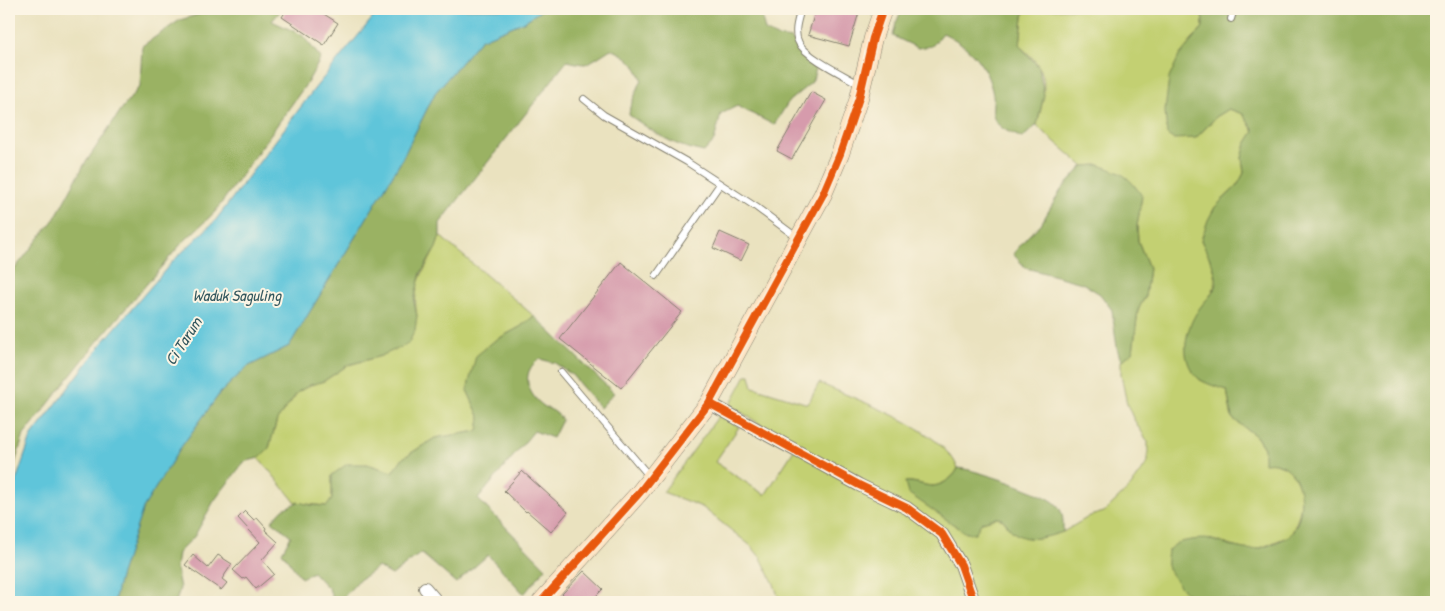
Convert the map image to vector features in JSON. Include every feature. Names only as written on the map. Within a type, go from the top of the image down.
[{"type":"street","points":[[547,600],[640,492],[709,403],[823,194],[840,154],[862,86],[873,38],[883,9]]},
{"type":"street","points":[[709,403],[858,485],[907,508],[942,534],[961,565],[974,602]]},
{"type":"street","points":[[425,588],[437,602]]},
{"type":"lane","points":[[801,9],[796,25],[798,42],[805,51],[862,86]]},
{"type":"lane","points":[[1231,19],[1234,9]]},
{"type":"lane","points":[[584,100],[604,115],[687,162],[756,207],[791,233],[800,237]]},
{"type":"lane","points":[[656,276],[720,184]]},
{"type":"lane","points":[[560,372],[651,478]]},
{"type":"green space","points":[[204,9],[282,9],[272,21],[302,35],[321,58],[307,83],[215,212],[181,244],[97,342],[24,435],[9,481],[9,276],[55,218],[84,165],[121,110],[140,86],[142,46],[180,20],[200,14]]},
{"type":"green space","points":[[543,9],[760,9],[765,31],[777,37],[792,39],[806,61],[816,69],[812,82],[789,101],[774,125],[737,106],[721,114],[714,141],[704,152],[673,142],[629,115],[630,107],[642,79],[636,68],[627,58],[611,49],[585,64],[567,61],[440,223],[440,236],[436,248],[421,273],[417,288],[414,302],[417,316],[415,330],[408,344],[381,356],[348,365],[324,381],[310,385],[298,392],[277,420],[269,448],[259,458],[244,462],[214,501],[194,537],[178,553],[176,568],[180,588],[176,602],[114,602],[120,577],[143,508],[179,450],[220,393],[247,367],[289,346],[400,163],[435,93],[480,40],[525,21]]},
{"type":"green space","points":[[902,9],[1027,9],[1023,16],[1020,46],[1039,67],[1044,95],[1037,125],[1022,138],[1006,130],[996,122],[993,115],[993,95],[987,75],[969,50],[952,38],[943,33],[932,46],[918,48],[893,36]]},
{"type":"green space","points":[[1027,9],[1200,9],[1203,27],[1179,56],[1196,138],[1216,117],[1229,109],[1243,114],[1254,132],[1246,144],[1242,158],[1244,173],[1237,186],[1215,207],[1201,240],[1213,266],[1215,281],[1214,289],[1202,306],[1200,380],[1227,390],[1232,418],[1256,436],[1273,462],[1287,467],[1296,478],[1301,492],[1301,507],[1297,521],[1291,535],[1249,551],[1209,539],[1189,598],[1197,602],[780,602],[774,584],[761,558],[751,546],[702,507],[663,492],[720,414],[739,427],[715,462],[765,495],[796,447],[730,405],[746,375],[750,375],[753,387],[808,404],[819,383],[888,413],[922,431],[949,454],[958,468],[948,480],[941,484],[930,486],[906,482],[908,492],[982,522],[997,518],[1003,520],[1013,532],[1063,532],[1090,516],[1104,512],[1131,486],[1148,462],[1148,442],[1133,418],[1127,404],[1121,375],[1121,361],[1133,352],[1138,310],[1145,297],[1149,268],[1138,241],[1137,226],[1142,196],[1099,165],[1083,166],[1037,125],[1044,88],[1042,74],[1033,58],[1020,46],[1023,16]]},
{"type":"green space","points":[[1200,9],[1436,9],[1436,602],[1237,602],[1228,600],[1203,603],[1190,597],[1167,566],[1168,550],[1177,543],[1184,541],[1208,539],[1238,548],[1257,549],[1286,537],[1291,534],[1297,524],[1301,499],[1299,487],[1294,476],[1287,468],[1277,463],[1264,463],[1264,448],[1256,436],[1232,418],[1227,390],[1208,384],[1198,378],[1191,370],[1188,361],[1186,342],[1188,332],[1196,313],[1213,292],[1216,283],[1213,267],[1201,240],[1215,207],[1237,186],[1244,173],[1242,158],[1246,144],[1254,131],[1243,114],[1229,109],[1216,117],[1196,138],[1173,139],[1167,135],[1165,111],[1169,78],[1179,56],[1203,27]]},
{"type":"green space","points":[[1099,165],[1124,176],[1133,183],[1142,196],[1137,226],[1138,241],[1149,268],[1145,297],[1138,310],[1133,352],[1121,361],[1117,348],[1112,310],[1100,294],[1082,283],[1026,268],[1013,254],[1041,224],[1061,190],[1083,166]]},
{"type":"green space","points":[[440,236],[534,316],[520,327],[494,341],[467,390],[480,418],[478,431],[435,438],[403,458],[392,472],[367,464],[332,475],[332,499],[327,506],[296,503],[259,458],[269,448],[277,420],[298,392],[310,385],[324,381],[348,365],[381,356],[417,316],[416,292],[422,274]]},
{"type":"green space","points":[[534,316],[614,393],[600,408],[572,375],[555,363],[540,359],[530,369],[528,380],[531,392],[540,403],[557,413],[562,420],[553,438],[534,431],[478,499],[546,568],[524,594],[488,555],[456,583],[421,553],[392,575],[378,567],[358,581],[341,600],[333,599],[329,589],[313,572],[301,578],[282,552],[291,536],[272,521],[283,509],[298,502],[327,506],[332,499],[332,475],[347,464],[367,464],[392,472],[403,458],[435,438],[478,431],[480,418],[467,390],[476,356],[494,341],[520,327]]},
{"type":"green space","points":[[958,468],[1011,483],[1051,500],[1061,511],[1063,532],[1037,538],[1024,537],[1012,531],[1000,518],[994,518],[982,522],[975,533],[966,533],[908,493],[905,482],[930,486],[941,484],[948,480]]},
{"type":"water","name":"Waduk Saguling","points":[[380,9],[543,9],[525,21],[480,40],[435,93],[400,163],[289,346],[247,367],[220,393],[179,450],[143,508],[120,577],[114,602],[9,602],[9,501],[31,437],[104,341],[173,261],[215,221],[315,88]]},
{"type":"building","points":[[287,9],[316,9],[338,23],[324,45],[282,17]]},
{"type":"building","points":[[816,9],[860,9],[849,46],[808,35]]},
{"type":"building","points":[[811,92],[826,100],[792,159],[777,151]]},
{"type":"building","points":[[720,232],[749,245],[741,261],[713,248]]},
{"type":"building","points":[[621,262],[682,312],[621,388],[560,339]]},
{"type":"building","points":[[522,471],[568,512],[551,532],[504,491]]},
{"type":"building","points":[[245,511],[254,520],[257,518],[266,528],[265,530],[278,542],[262,560],[274,574],[256,589],[246,577],[243,579],[233,570],[260,542],[238,518]]},
{"type":"building","points":[[193,555],[208,568],[218,555],[232,564],[222,579],[227,583],[221,590],[185,565]]},
{"type":"building","points":[[584,571],[603,589],[590,602],[571,602],[562,594]]},
{"type":"cycle path","points":[[541,602],[640,492],[709,403],[823,194],[840,154],[859,98],[873,38],[883,9]]},
{"type":"cycle path","points":[[709,403],[859,485],[907,508],[942,534],[961,565],[974,602]]},
{"type":"water label","name":"Ci Tarum","points":[[183,341]]}]
